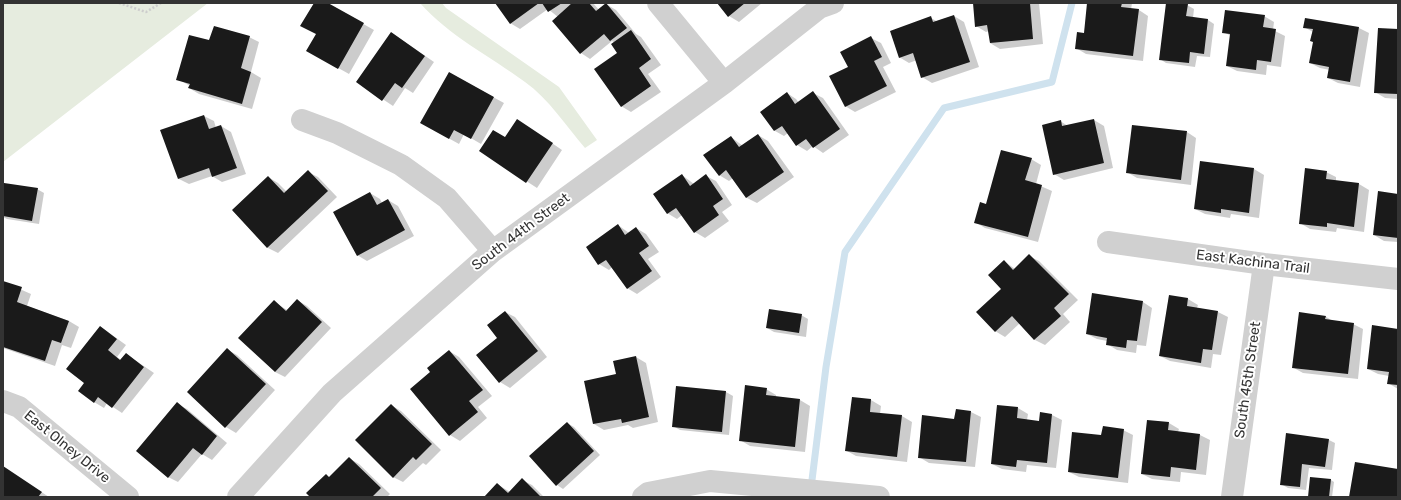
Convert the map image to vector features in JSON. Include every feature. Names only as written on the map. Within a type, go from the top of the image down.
[{"type":"street","points":[[658,3],[724,82]]},
{"type":"street","name":"South 44th Street","points":[[238,497],[332,393],[492,251],[724,82],[819,8],[833,3]]},
{"type":"street","points":[[302,120],[337,133],[401,164],[447,198],[492,251]]},
{"type":"street","name":"East Kachina Trail","points":[[1108,242],[1264,264],[1398,279]]},
{"type":"street","name":"South 45th Street","points":[[1232,497],[1264,264]]},
{"type":"street","name":"East Olney Drive","points":[[3,401],[19,407],[128,497]]},
{"type":"street","points":[[645,495],[710,481],[879,497]]},
{"type":"path","points":[[119,3],[146,12],[161,3]]},
{"type":"shaded area","points":[[3,3],[208,3],[3,162]]},
{"type":"shaded area","points":[[420,3],[442,3],[446,8],[559,87],[597,140],[585,148],[542,96],[512,72],[457,36],[431,15]]},
{"type":"building","points":[[314,3],[328,3],[364,23],[338,69],[306,51],[316,34],[300,26]]},
{"type":"building","points":[[495,3],[539,3],[510,24]]},
{"type":"building","points":[[542,3],[562,3],[548,12]]},
{"type":"building","points":[[572,3],[589,3],[596,11],[606,3],[627,28],[610,41],[604,34],[580,54],[552,21]]},
{"type":"building","points":[[717,3],[745,3],[728,17]]},
{"type":"building","points":[[973,3],[1030,3],[1033,39],[990,43],[987,25],[975,27]]},
{"type":"building","points":[[1087,3],[1122,3],[1121,7],[1139,9],[1133,56],[1075,49],[1077,32],[1084,33]]},
{"type":"building","points":[[1166,3],[1188,4],[1186,16],[1208,19],[1204,54],[1190,52],[1189,63],[1159,60]]},
{"type":"building","points":[[1225,10],[1265,15],[1263,27],[1276,29],[1271,62],[1257,60],[1256,70],[1226,66],[1230,34],[1222,33]]},
{"type":"building","points":[[954,15],[970,62],[921,78],[913,53],[899,58],[890,31],[931,16],[933,22]]},
{"type":"building","points":[[1305,18],[1359,27],[1350,82],[1327,78],[1329,67],[1309,63],[1313,42],[1310,41],[1313,29],[1303,28]]},
{"type":"building","points":[[214,26],[250,36],[241,68],[251,72],[242,104],[188,88],[190,84],[176,80],[189,35],[209,40]]},
{"type":"building","points":[[1378,28],[1398,29],[1398,94],[1374,93]]},
{"type":"building","points":[[631,30],[651,59],[639,68],[651,86],[621,107],[594,69],[617,53],[611,44]]},
{"type":"building","points":[[391,32],[425,56],[402,88],[395,83],[382,101],[356,82]]},
{"type":"building","points":[[871,36],[882,57],[874,61],[887,86],[845,107],[829,76],[848,67],[840,52]]},
{"type":"building","points":[[449,72],[494,97],[471,139],[454,130],[449,139],[420,123]]},
{"type":"building","points":[[813,91],[840,129],[813,148],[806,139],[796,146],[782,126],[774,131],[760,112],[787,92],[795,104]]},
{"type":"building","points":[[204,115],[209,129],[221,125],[237,168],[212,177],[209,168],[178,179],[160,130]]},
{"type":"building","points":[[517,119],[553,143],[526,183],[479,151],[493,130],[505,137]]},
{"type":"building","points":[[1094,119],[1104,163],[1053,175],[1042,125],[1061,120],[1062,126]]},
{"type":"building","points":[[1132,125],[1187,131],[1181,180],[1126,173]]},
{"type":"building","points":[[758,134],[784,172],[746,198],[726,170],[719,176],[703,155],[731,136],[739,147]]},
{"type":"building","points":[[1001,150],[1032,158],[1025,180],[1042,185],[1028,237],[974,223],[980,202],[986,204]]},
{"type":"building","points":[[1200,161],[1254,168],[1249,213],[1221,209],[1221,213],[1194,209]]},
{"type":"building","points":[[1305,168],[1327,171],[1326,179],[1359,183],[1354,227],[1327,223],[1327,227],[1299,224]]},
{"type":"building","points":[[308,170],[328,191],[267,248],[232,210],[268,176],[284,193]]},
{"type":"building","points":[[682,174],[690,186],[706,174],[723,199],[713,206],[719,215],[694,233],[676,208],[667,214],[653,194]]},
{"type":"building","points":[[4,183],[38,188],[32,221],[3,216]]},
{"type":"building","points":[[1378,191],[1398,194],[1398,238],[1373,235]]},
{"type":"building","points":[[370,192],[377,205],[388,199],[405,230],[357,256],[333,212]]},
{"type":"building","points":[[618,224],[625,235],[636,227],[649,246],[639,253],[652,271],[627,289],[606,260],[598,265],[586,247]]},
{"type":"building","points":[[1029,254],[1069,294],[1054,308],[1061,316],[1034,340],[1012,316],[995,332],[976,312],[1001,289],[988,275],[1004,260],[1013,270]]},
{"type":"building","points":[[3,281],[22,287],[17,302],[69,321],[61,343],[52,340],[45,361],[3,347]]},
{"type":"building","points":[[1092,293],[1143,301],[1137,341],[1127,340],[1126,348],[1106,345],[1107,338],[1086,334]]},
{"type":"building","points":[[1169,295],[1188,298],[1187,306],[1218,311],[1212,350],[1203,349],[1201,363],[1159,356]]},
{"type":"building","points":[[297,299],[322,322],[275,372],[238,338],[274,300],[286,311]]},
{"type":"building","points":[[769,309],[802,314],[799,333],[766,328]]},
{"type":"building","points":[[505,311],[538,351],[499,383],[476,355],[497,338],[487,325]]},
{"type":"building","points":[[1299,312],[1326,316],[1325,319],[1354,323],[1348,374],[1292,368]]},
{"type":"building","points":[[1372,325],[1398,329],[1398,385],[1387,384],[1389,372],[1367,369]]},
{"type":"building","points":[[100,326],[117,339],[108,350],[120,360],[126,353],[144,367],[112,408],[98,397],[94,403],[78,391],[84,383],[66,369]]},
{"type":"building","points":[[227,348],[266,384],[225,428],[187,392]]},
{"type":"building","points":[[449,350],[483,390],[469,401],[478,412],[449,436],[410,389],[430,372],[427,368]]},
{"type":"building","points":[[636,356],[649,417],[622,423],[621,419],[593,424],[584,381],[616,374],[613,361]]},
{"type":"building","points":[[745,385],[767,388],[766,395],[800,399],[795,447],[739,441]]},
{"type":"building","points":[[676,386],[726,391],[722,432],[672,427]]},
{"type":"building","points":[[852,397],[871,399],[870,412],[902,415],[897,457],[845,451]]},
{"type":"building","points":[[177,402],[217,436],[202,455],[193,448],[168,478],[136,451]]},
{"type":"building","points":[[391,404],[432,444],[416,460],[413,457],[393,478],[355,440]]},
{"type":"building","points":[[997,405],[1018,407],[1017,418],[1039,421],[1040,412],[1052,414],[1047,463],[1017,460],[1016,467],[991,464]]},
{"type":"building","points":[[956,409],[971,411],[966,462],[918,458],[922,415],[954,419]]},
{"type":"building","points":[[1147,420],[1169,422],[1168,430],[1200,434],[1196,470],[1171,467],[1170,477],[1141,474]]},
{"type":"building","points":[[567,422],[594,451],[556,486],[529,456]]},
{"type":"building","points":[[1103,426],[1124,429],[1118,478],[1068,472],[1072,432],[1101,435]]},
{"type":"building","points":[[1286,433],[1329,439],[1325,467],[1302,464],[1300,487],[1280,485]]},
{"type":"building","points":[[349,457],[381,488],[372,497],[310,497],[306,493],[326,474],[329,477]]},
{"type":"building","points":[[1355,462],[1398,469],[1398,497],[1349,497]]},
{"type":"building","points":[[3,466],[42,492],[38,497],[3,497]]},
{"type":"building","points":[[1310,477],[1331,479],[1329,497],[1308,497]]},
{"type":"building","points":[[522,478],[541,497],[484,497],[497,483],[508,493]]},
{"type":"waterway","points":[[811,488],[826,367],[845,252],[944,108],[1052,82],[1072,3]]}]
